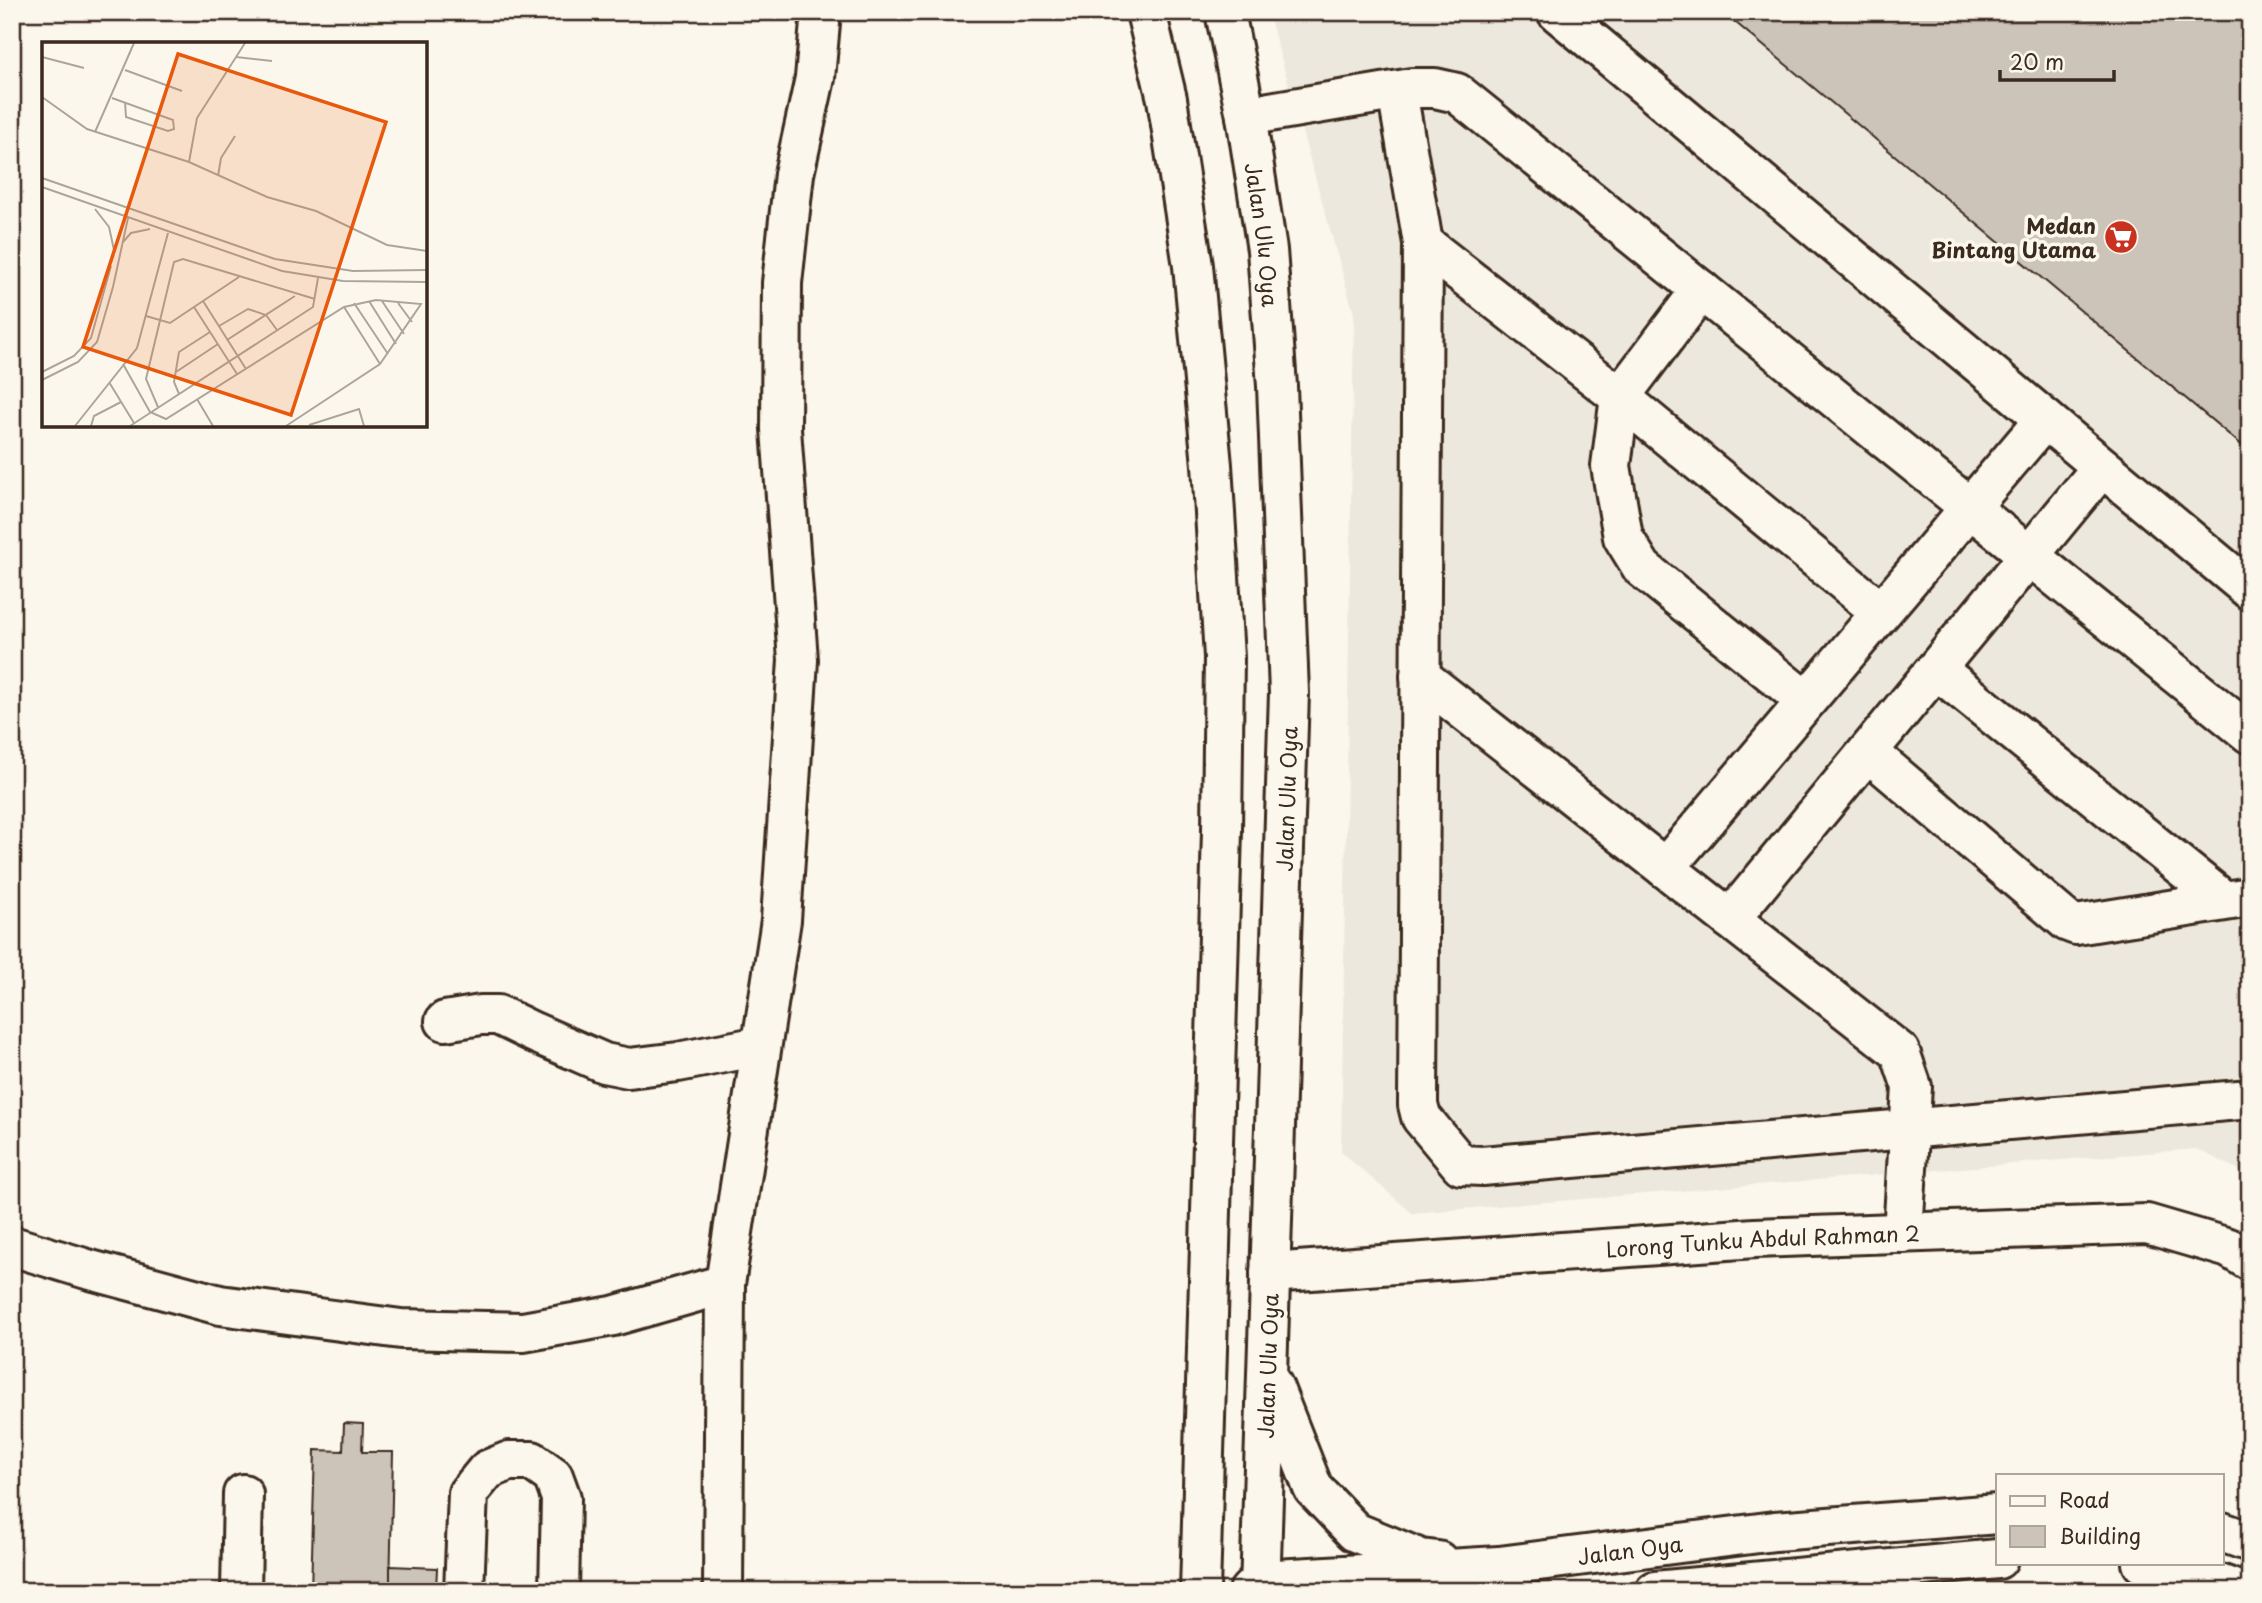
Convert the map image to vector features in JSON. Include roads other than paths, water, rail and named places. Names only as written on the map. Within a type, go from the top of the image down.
[{"type":"street","points":[[723,1591],[725,1284],[781,920],[798,660],[781,429],[782,283],[794,174],[815,78],[821,12]]},
{"type":"street","points":[[1146,12],[1167,99],[1192,266],[1212,465],[1224,657],[1221,872],[1200,1591]]},
{"type":"street","name":"Jalan Ulu Oya","points":[[1225,12],[1246,116],[1267,250],[1277,386],[1289,693],[1267,1370],[1250,1588]]},
{"type":"street","points":[[1557,12],[2250,590]]},
{"type":"street","points":[[1246,116],[1412,88],[1435,88],[1457,93],[2250,734]]},
{"type":"street","points":[[1397,91],[1423,243],[1418,1105],[1421,1117],[1461,1165],[1482,1166],[2250,1099]]},
{"type":"street","points":[[1423,243],[1620,397],[1881,612]]},
{"type":"street","points":[[1701,290],[1620,397],[1611,466],[1623,537],[1642,568],[1806,701]]},
{"type":"street","points":[[1665,868],[2045,419]]},
{"type":"street","points":[[1730,919],[2102,467]]},
{"type":"street","points":[[1936,669],[2237,899]]},
{"type":"street","points":[[1420,676],[1900,1052],[1912,1087],[1903,1233]]},
{"type":"street","points":[[1868,752],[2068,922],[2076,925],[2237,899]]},
{"type":"street","points":[[444,1021],[498,1014],[604,1063],[629,1068],[678,1062],[760,1046]]},
{"type":"street","name":"Lorong Tunku Abdul Rahman 2","points":[[1270,1273],[1741,1238],[2147,1224],[2229,1248],[2250,1261]]},
{"type":"street","points":[[12,1246],[220,1306],[401,1329],[523,1332],[613,1316],[725,1284]]},
{"type":"street","points":[[1267,1370],[1313,1488],[1355,1532],[1421,1559],[1499,1566]]},
{"type":"street","points":[[464,1591],[468,1493],[487,1470],[509,1461],[532,1461],[553,1476],[561,1499],[559,1591]]},
{"type":"street","points":[[241,1591],[243,1494]]},
{"type":"street","name":"Jalan Oya","points":[[1250,1588],[1499,1566],[1775,1531],[1996,1514]]},
{"type":"street","points":[[2224,1533],[2250,1542]]},
{"type":"street","points":[[1202,1536],[1250,1588]]},
{"type":"street","name":"Jalan Oya","points":[[1655,1591],[1996,1559]]},
{"type":"street","points":[[2148,1564],[2178,1569],[2239,1591]]},
{"type":"place","name":"Medan Bintang Utama","points":[[2121,237]]}]
